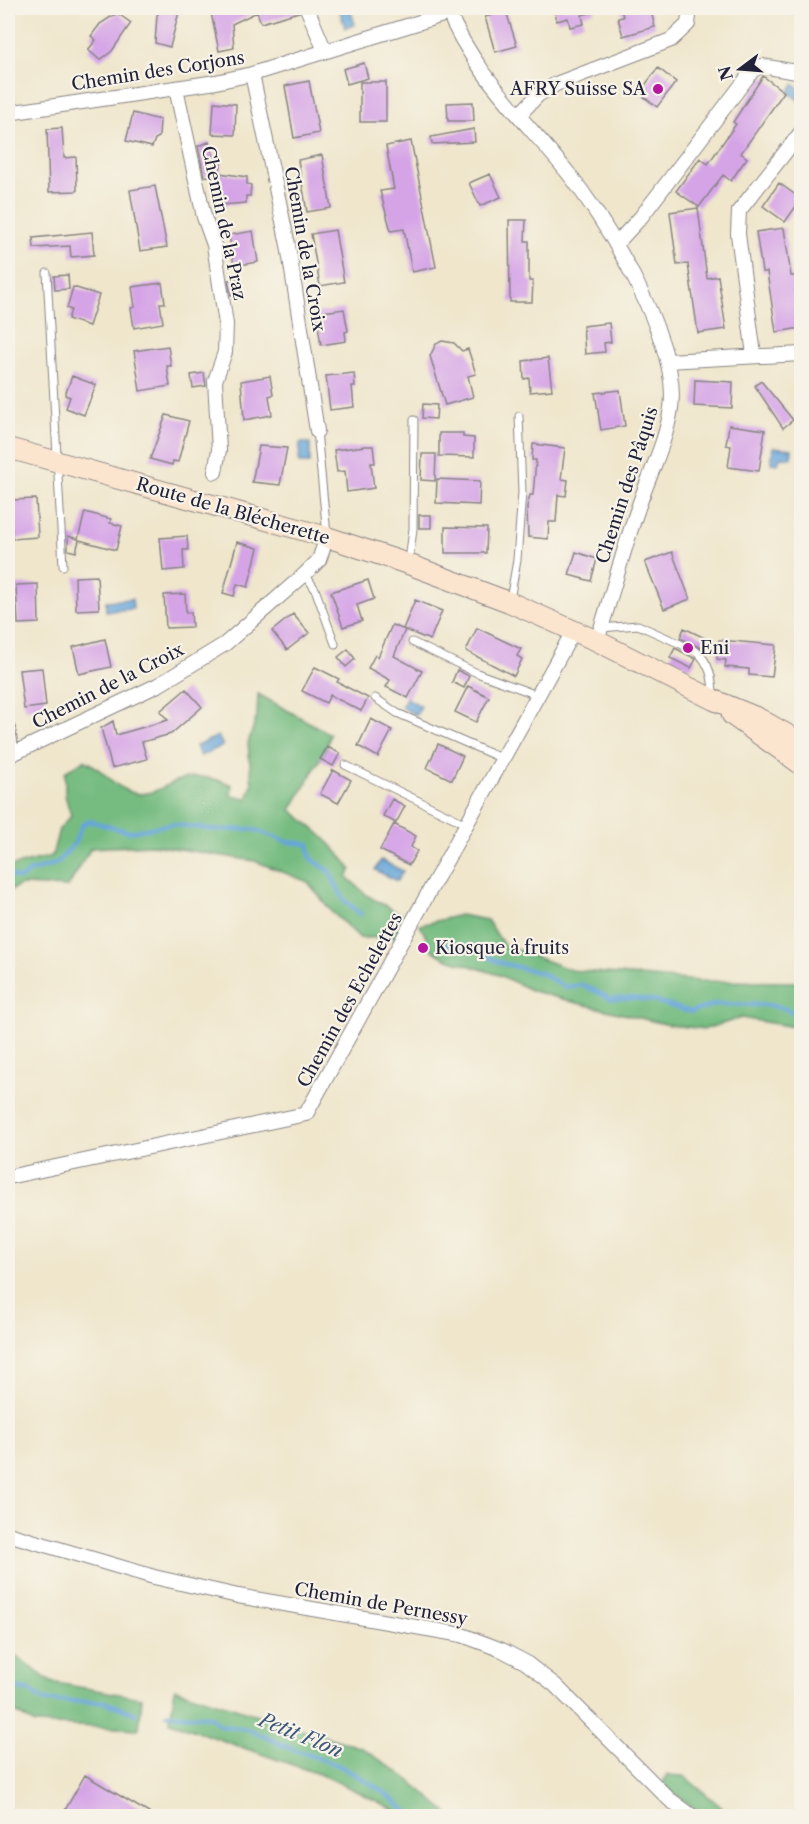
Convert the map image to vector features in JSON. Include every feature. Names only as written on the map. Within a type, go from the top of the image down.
[{"type":"main road","name":"Route de la Blécherette","points":[[8,448],[327,537],[408,564],[509,602],[574,630],[599,634],[714,700],[801,765]]},
{"type":"main road","name":"Route de la Blécherette","points":[[714,700],[758,718],[801,743]]},
{"type":"street","points":[[307,8],[325,51]]},
{"type":"street","points":[[519,114],[538,95],[556,84],[671,40],[688,24],[690,8]]},
{"type":"street","name":"Chemin des Corjons","points":[[8,113],[176,88],[252,74],[448,10]]},
{"type":"street","name":"Chemin des Pâquis","points":[[448,10],[477,62],[576,181],[617,243],[648,309],[667,361],[672,398],[665,434],[637,511],[599,634]]},
{"type":"street","points":[[617,243],[641,217],[753,69],[762,66],[801,73]]},
{"type":"street","name":"Chemin de la Croix","points":[[252,74],[288,245],[317,431]]},
{"type":"street","name":"Chemin de la Praz","points":[[176,88],[204,217],[214,245],[226,324],[225,352],[215,381],[219,450],[215,472]]},
{"type":"street","points":[[754,355],[737,228],[739,211],[801,131]]},
{"type":"street","points":[[667,361],[801,354]]},
{"type":"street","name":"Chemin de la Croix","points":[[10,755],[134,698],[196,662],[244,628],[305,574],[319,560],[327,537]]},
{"type":"street","name":"Chemin des Echelettes","points":[[8,1177],[306,1114],[574,630]]},
{"type":"street","points":[[8,729],[10,755]]},
{"type":"street","name":"Chemin de Pernessy","points":[[8,1534],[154,1577],[238,1596],[462,1635],[502,1650],[525,1662],[555,1685],[669,1799],[692,1816]]},
{"type":"lane","points":[[47,273],[63,566]]},
{"type":"lane","points":[[509,602],[514,584],[522,492],[519,416]]},
{"type":"lane","points":[[408,564],[413,529],[414,420]]},
{"type":"lane","points":[[317,431],[327,537]]},
{"type":"lane","points":[[305,574],[315,589],[335,644]]},
{"type":"lane","points":[[599,634],[638,626],[696,651],[703,657],[709,669],[713,682],[714,700]]},
{"type":"lane","points":[[412,642],[477,672],[537,695]]},
{"type":"lane","points":[[375,698],[397,712],[503,759]]},
{"type":"lane","points":[[345,765],[466,824]]},
{"type":"green space","points":[[258,694],[330,734],[327,747],[291,810],[338,852],[351,869],[347,877],[368,896],[411,920],[402,937],[360,938],[332,912],[308,882],[255,861],[153,845],[91,848],[68,887],[22,885],[8,891],[8,867],[52,856],[59,829],[71,816],[65,795],[65,772],[84,760],[120,787],[134,793],[155,791],[181,779],[205,777],[232,785],[231,795],[247,799],[252,785],[248,743],[257,716]]},
{"type":"green space","points":[[460,915],[487,920],[504,945],[571,970],[699,981],[801,982],[801,1028],[741,1018],[705,1029],[669,1025],[533,991],[499,975],[445,958],[432,950],[420,925]]},
{"type":"green space","points":[[8,1650],[51,1682],[142,1698],[139,1729],[35,1724],[8,1708]]},
{"type":"green space","points":[[175,1689],[362,1748],[407,1778],[451,1816],[401,1816],[393,1809],[327,1777],[170,1722]]},
{"type":"green space","points":[[666,1775],[684,1776],[732,1816],[705,1816],[663,1785]]},
{"type":"water","points":[[339,8],[350,8],[355,25],[345,28]]},
{"type":"water","points":[[794,84],[801,90],[801,102],[788,92]]},
{"type":"water","points":[[300,443],[310,443],[310,463],[299,463]]},
{"type":"water","points":[[773,447],[792,449],[791,458],[780,457],[778,464],[771,463]]},
{"type":"water","points":[[132,599],[133,609],[106,611],[106,601]]},
{"type":"water","points":[[406,698],[421,706],[416,715],[401,707]]},
{"type":"water","points":[[218,736],[223,746],[200,756],[196,746]]},
{"type":"water","points":[[381,860],[403,871],[397,881],[375,870]]},
{"type":"building","points":[[163,8],[180,8],[170,47],[155,43],[157,15]]},
{"type":"building","points":[[210,8],[298,8],[299,12],[261,23],[257,12],[232,24],[234,48],[219,51]]},
{"type":"building","points":[[554,8],[594,8],[594,12],[582,15],[584,24],[570,27],[568,18],[557,21]]},
{"type":"building","points":[[621,8],[650,8],[655,27],[623,36],[618,18],[623,17]]},
{"type":"building","points":[[506,11],[517,46],[495,52],[485,17]]},
{"type":"building","points":[[117,13],[131,23],[112,51],[100,60],[88,50],[96,40],[91,36],[100,24]]},
{"type":"building","points":[[364,63],[368,78],[347,84],[343,69]]},
{"type":"building","points":[[658,68],[676,82],[657,107],[639,93]]},
{"type":"building","points":[[763,76],[784,92],[741,153],[747,158],[731,181],[723,175],[699,207],[676,191],[700,158],[708,164],[736,124],[733,122]]},
{"type":"building","points":[[309,81],[319,133],[294,138],[285,86]]},
{"type":"building","points":[[360,82],[386,82],[386,122],[360,122]]},
{"type":"building","points":[[214,102],[236,104],[235,135],[212,134]]},
{"type":"building","points":[[473,102],[474,121],[448,121],[447,103]]},
{"type":"building","points":[[133,113],[160,120],[159,137],[155,139],[152,147],[126,141]]},
{"type":"building","points":[[62,128],[64,158],[76,157],[77,191],[49,192],[47,129]]},
{"type":"building","points":[[474,129],[475,142],[432,144],[431,137]]},
{"type":"building","points":[[411,141],[436,267],[412,272],[404,229],[391,231],[380,191],[394,189],[386,146]]},
{"type":"building","points":[[209,142],[215,160],[221,161],[220,173],[247,177],[247,184],[251,185],[250,196],[246,196],[246,203],[222,205],[222,196],[219,196],[219,177],[204,176],[198,146]]},
{"type":"building","points":[[322,155],[331,208],[307,212],[298,160]]},
{"type":"building","points":[[490,174],[501,197],[480,206],[469,183]]},
{"type":"building","points":[[779,183],[801,199],[785,222],[763,206]]},
{"type":"building","points":[[155,186],[167,247],[140,251],[130,190]]},
{"type":"building","points":[[698,208],[707,278],[718,276],[726,329],[698,333],[688,264],[677,265],[670,212]]},
{"type":"building","points":[[509,220],[526,220],[525,241],[529,241],[529,281],[533,281],[532,302],[510,302]]},
{"type":"building","points":[[784,228],[791,276],[796,276],[801,328],[776,332],[767,272],[762,272],[756,232]]},
{"type":"building","points":[[335,230],[344,282],[320,286],[311,234]]},
{"type":"building","points":[[253,231],[258,262],[234,266],[229,235]]},
{"type":"building","points":[[92,232],[94,255],[71,257],[70,246],[34,248],[33,238]]},
{"type":"building","points":[[68,275],[69,289],[55,290],[54,276]]},
{"type":"building","points":[[240,278],[242,292],[231,295],[228,280]]},
{"type":"building","points":[[162,283],[165,303],[160,303],[163,323],[134,328],[131,308],[135,307],[132,287]]},
{"type":"building","points":[[73,287],[99,295],[89,326],[68,319],[71,310],[67,308]]},
{"type":"building","points":[[344,309],[348,331],[345,332],[346,341],[321,345],[316,313]]},
{"type":"building","points":[[609,323],[611,342],[604,343],[605,352],[585,354],[583,326]]},
{"type":"building","points":[[442,341],[454,343],[462,351],[468,349],[476,374],[468,376],[473,397],[445,405],[430,356],[436,344]]},
{"type":"building","points":[[168,346],[171,366],[167,366],[170,386],[140,391],[134,351]]},
{"type":"building","points":[[548,358],[552,390],[530,392],[529,378],[524,379],[523,361]]},
{"type":"building","points":[[204,373],[206,386],[193,388],[191,375]]},
{"type":"building","points":[[354,373],[355,386],[352,386],[354,407],[330,410],[326,376]]},
{"type":"building","points":[[72,376],[96,385],[84,415],[66,408],[70,397],[65,395]]},
{"type":"building","points":[[270,376],[273,395],[269,396],[272,415],[244,420],[241,381]]},
{"type":"building","points":[[695,380],[733,382],[732,408],[694,406]]},
{"type":"building","points":[[761,381],[793,420],[783,428],[755,386]]},
{"type":"building","points":[[620,390],[625,426],[601,430],[595,393]]},
{"type":"building","points":[[423,404],[437,405],[436,419],[422,418]]},
{"type":"building","points":[[166,415],[189,421],[178,462],[173,461],[172,465],[150,459]]},
{"type":"building","points":[[729,425],[765,430],[759,471],[728,467],[731,446],[726,445]]},
{"type":"building","points":[[439,433],[463,433],[463,437],[474,438],[474,457],[439,456]]},
{"type":"building","points":[[533,444],[565,448],[561,479],[568,480],[566,496],[558,495],[556,522],[549,522],[548,539],[528,537],[527,507],[530,495],[533,495],[536,460],[532,460]]},
{"type":"building","points":[[259,446],[287,448],[280,485],[252,482]]},
{"type":"building","points":[[373,446],[375,463],[371,463],[374,488],[347,492],[345,471],[337,472],[334,450]]},
{"type":"building","points":[[422,454],[436,454],[435,481],[421,480]]},
{"type":"building","points":[[437,479],[480,481],[479,505],[436,503]]},
{"type":"building","points":[[36,499],[38,537],[12,539],[10,500]]},
{"type":"building","points":[[85,512],[111,519],[110,523],[122,526],[116,550],[79,540],[76,552],[68,550],[68,536],[78,539]]},
{"type":"building","points":[[419,515],[431,515],[431,528],[419,528]]},
{"type":"building","points":[[445,527],[487,528],[486,553],[445,553]]},
{"type":"building","points":[[187,536],[188,550],[183,550],[184,569],[163,571],[160,538]]},
{"type":"building","points":[[237,542],[258,548],[248,587],[237,584],[234,596],[223,593]]},
{"type":"building","points":[[576,552],[597,559],[591,581],[569,575]]},
{"type":"building","points":[[672,552],[690,599],[664,609],[645,562]]},
{"type":"building","points":[[97,576],[99,609],[76,610],[75,577]]},
{"type":"building","points":[[368,580],[374,599],[357,605],[362,621],[343,627],[331,592]]},
{"type":"building","points":[[38,584],[39,623],[18,624],[16,585]]},
{"type":"building","points":[[185,594],[186,613],[191,612],[192,627],[166,628],[164,595]]},
{"type":"building","points":[[415,600],[442,611],[430,640],[403,629]]},
{"type":"building","points":[[293,614],[309,633],[287,650],[272,631]]},
{"type":"building","points":[[392,625],[405,630],[394,656],[422,671],[408,698],[386,687],[390,680],[368,668],[375,655],[378,657]]},
{"type":"building","points":[[477,628],[521,649],[517,656],[522,659],[514,676],[466,651]]},
{"type":"building","points":[[684,628],[705,638],[701,648],[680,638]]},
{"type":"building","points":[[105,639],[111,667],[79,674],[73,647]]},
{"type":"building","points":[[719,640],[776,645],[772,677],[749,675],[749,669],[725,667],[726,660],[717,659]]},
{"type":"building","points":[[675,648],[696,659],[691,668],[670,658]]},
{"type":"building","points":[[348,649],[355,659],[346,667],[338,657]]},
{"type":"building","points":[[315,667],[339,679],[337,682],[368,698],[361,711],[330,695],[326,703],[302,691]]},
{"type":"building","points":[[42,668],[46,706],[24,709],[19,670]]},
{"type":"building","points":[[457,670],[469,676],[464,688],[452,682]]},
{"type":"building","points":[[468,686],[489,697],[476,722],[455,712]]},
{"type":"building","points":[[186,689],[202,707],[171,734],[142,742],[147,759],[112,768],[101,728],[113,721],[116,735],[168,720],[160,711]]},
{"type":"building","points":[[371,719],[392,730],[378,757],[358,746]]},
{"type":"building","points":[[438,744],[463,756],[452,780],[427,768]]},
{"type":"building","points":[[327,747],[340,753],[333,766],[320,759]]},
{"type":"building","points":[[333,770],[351,780],[338,803],[320,794]]},
{"type":"building","points":[[392,799],[405,806],[396,823],[383,816]]},
{"type":"building","points":[[394,824],[416,836],[411,847],[417,851],[409,865],[380,850]]},
{"type":"building","points":[[85,1775],[154,1816],[72,1816],[64,1812]]},
{"type":"waterway","points":[[8,874],[20,879],[29,872],[57,863],[74,844],[82,825],[89,821],[130,832],[172,824],[215,830],[253,829],[288,842],[309,844],[309,854],[312,859],[329,871],[344,900],[361,914]]},
{"type":"waterway","points":[[444,944],[477,947],[488,957],[501,963],[541,973],[565,987],[583,985],[611,999],[650,1000],[691,1012],[717,1004],[769,1005],[786,1009],[802,1017]]},
{"type":"waterway","name":"Petit Flon","points":[[8,1686],[29,1691],[45,1701],[105,1702],[136,1714]]},
{"type":"waterway","name":"Petit Flon","points":[[167,1714],[211,1717],[221,1726],[248,1729],[287,1747],[340,1766],[380,1789],[413,1816]]},
{"type":"place","name":"AFRY Suisse SA","points":[[658,89]]},
{"type":"place","name":"Eni","points":[[688,648]]},
{"type":"place","name":"Kiosque à fruits","points":[[423,948]]}]
